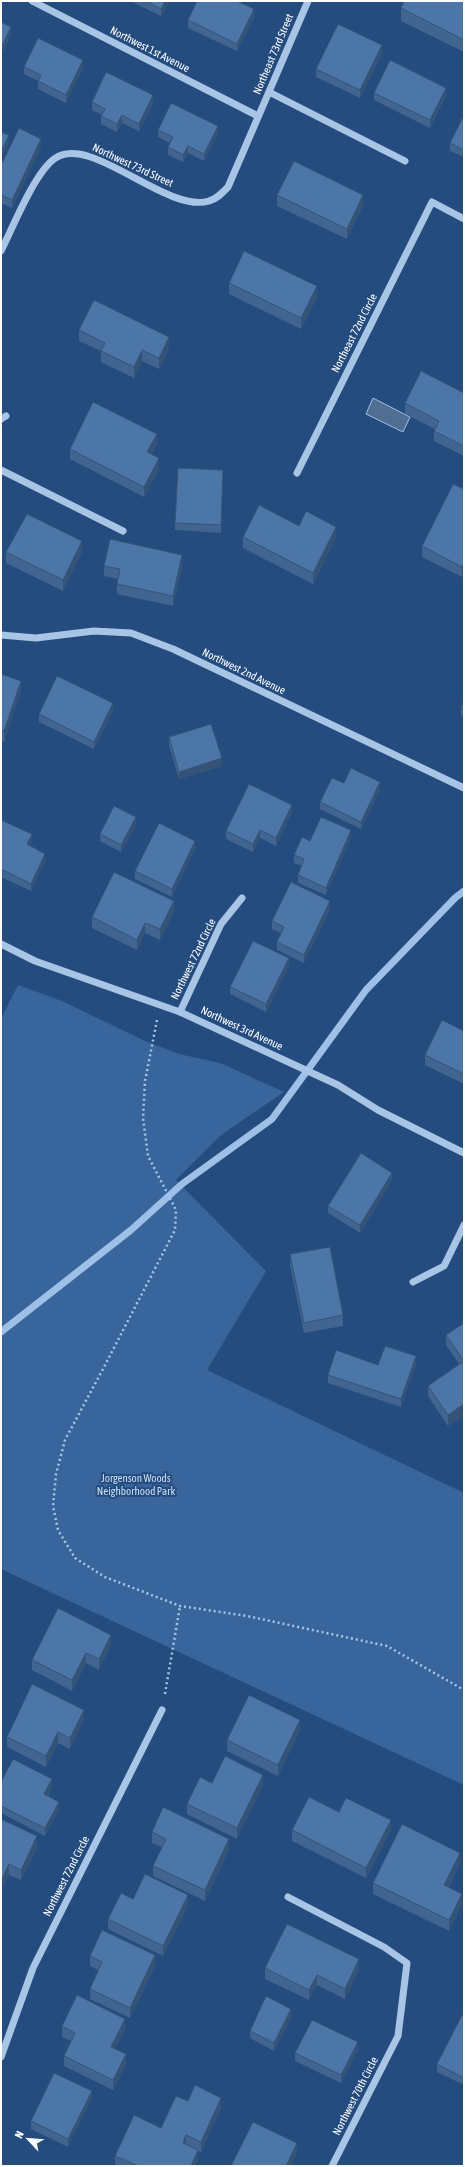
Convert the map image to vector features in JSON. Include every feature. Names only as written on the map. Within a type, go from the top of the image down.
[{"type":"street","name":"Northwest 1st Avenue","points":[[32,1],[258,116]]},
{"type":"street","name":"Northeast 73rd Street","points":[[258,116],[308,1]]},
{"type":"street","points":[[269,92],[406,161]]},
{"type":"street","name":"Northwest 73rd Street","points":[[1,251],[40,174],[53,160],[61,155],[74,153],[88,156],[174,197],[189,201],[207,202],[216,199],[228,186],[258,116]]},
{"type":"street","name":"Northeast 72nd Circle","points":[[297,473],[432,202],[464,219]]},
{"type":"street","points":[[1,470],[123,531]]},
{"type":"street","name":"Northwest 2nd Avenue","points":[[1,635],[36,638],[94,631],[131,633],[173,648],[464,788]]},
{"type":"street","name":"Northwest 72nd Circle","points":[[180,1012],[221,924],[242,898]]},
{"type":"street","name":"Northwest 3rd Avenue","points":[[1,944],[35,961],[180,1012],[338,1085],[378,1110],[464,1152]]},
{"type":"street","points":[[413,1282],[444,1266],[464,1225]]},
{"type":"street","name":"Northwest 72nd Circle","points":[[1,2057],[33,1968],[162,1710]]},
{"type":"street","name":"Northwest 70th Circle","points":[[288,1897],[384,1947],[407,1963],[398,2036],[332,2166]]},
{"type":"path","points":[[162,1005],[153,1033],[145,1081],[143,1118],[148,1156],[176,1210],[175,1230],[104,1367],[64,1440],[56,1474],[53,1506],[58,1530],[75,1558],[105,1577],[180,1606],[247,1616],[387,1646],[464,1690]]},
{"type":"path","points":[[162,1710],[180,1606]]},
{"type":"green space","name":"Jorgenson Woods Neighborhood Park","points":[[18,985],[62,1001],[145,1041],[179,1054],[220,1063],[284,1092],[221,1135],[176,1180],[266,1271],[207,1370],[464,1493],[464,1785],[1,1569],[1,1019]]},
{"type":"shaded area","points":[[373,398],[410,417],[403,432],[366,414]]},
{"type":"building","points":[[146,1],[165,1],[161,9]]},
{"type":"building","points":[[197,1],[237,1],[254,9],[237,44],[188,20]]},
{"type":"building","points":[[404,1],[464,1],[464,40],[401,8]]},
{"type":"building","points":[[1,22],[11,27],[1,48]]},
{"type":"building","points":[[338,24],[382,45],[360,90],[316,69]]},
{"type":"building","points":[[38,38],[83,60],[66,95],[38,81],[41,75],[24,67]]},
{"type":"building","points":[[390,60],[446,88],[430,120],[374,93]]},
{"type":"building","points":[[106,72],[153,95],[139,124],[122,115],[117,124],[101,116],[105,109],[92,102]]},
{"type":"building","points":[[171,103],[218,126],[204,154],[188,146],[183,155],[168,147],[173,137],[158,130]]},
{"type":"building","points":[[464,115],[464,150],[450,143]]},
{"type":"building","points":[[19,128],[41,139],[12,200],[1,195],[1,165]]},
{"type":"building","points":[[1,132],[9,135],[1,152]]},
{"type":"building","points":[[294,161],[363,195],[347,229],[277,195]]},
{"type":"building","points":[[244,251],[317,286],[301,318],[229,283]]},
{"type":"building","points":[[94,300],[169,337],[159,358],[142,350],[134,367],[101,351],[105,343],[79,330]]},
{"type":"building","points":[[421,371],[464,393],[464,446],[434,431],[439,421],[405,403]]},
{"type":"building","points":[[93,402],[157,434],[147,452],[159,458],[144,487],[70,449]]},
{"type":"building","points":[[178,468],[223,470],[221,525],[175,523]]},
{"type":"building","points":[[453,484],[464,489],[464,563],[462,567],[422,546]]},
{"type":"building","points":[[259,505],[299,526],[306,511],[336,527],[313,573],[243,537]]},
{"type":"building","points":[[27,514],[82,541],[63,580],[6,552]]},
{"type":"building","points":[[110,539],[182,555],[173,596],[117,584],[120,569],[104,566]]},
{"type":"building","points":[[1,674],[21,681],[4,731],[1,730]]},
{"type":"building","points":[[57,676],[113,703],[94,742],[39,714]]},
{"type":"building","points":[[464,701],[464,709],[461,708]]},
{"type":"building","points":[[211,724],[222,758],[179,772],[169,737]]},
{"type":"building","points":[[351,768],[380,782],[361,822],[320,802],[332,778],[344,783]]},
{"type":"building","points":[[249,784],[292,805],[276,838],[260,830],[253,844],[226,831]]},
{"type":"building","points":[[114,806],[136,817],[121,845],[100,834]]},
{"type":"building","points":[[321,817],[351,830],[326,888],[298,875],[304,859],[294,855],[302,837],[310,841]]},
{"type":"building","points":[[1,820],[32,834],[27,844],[45,854],[31,884],[1,869]]},
{"type":"building","points":[[159,823],[195,841],[172,889],[135,871]]},
{"type":"building","points":[[114,872],[174,901],[160,929],[145,923],[137,940],[92,917]]},
{"type":"building","points":[[291,882],[330,901],[304,955],[277,942],[284,927],[272,921]]},
{"type":"building","points":[[253,941],[289,958],[266,1004],[230,987]]},
{"type":"building","points":[[442,1020],[464,1031],[464,1074],[425,1055]]},
{"type":"building","points":[[361,1153],[392,1173],[360,1225],[328,1206]]},
{"type":"building","points":[[330,1247],[343,1315],[304,1323],[290,1254]]},
{"type":"building","points":[[464,1323],[464,1361],[446,1335]]},
{"type":"building","points":[[385,1346],[416,1356],[401,1399],[328,1375],[336,1350],[378,1365]]},
{"type":"building","points":[[464,1361],[464,1404],[448,1415],[428,1386]]},
{"type":"building","points":[[58,1608],[111,1635],[99,1659],[86,1653],[72,1680],[32,1660]]},
{"type":"building","points":[[32,1684],[84,1710],[70,1738],[58,1732],[46,1756],[7,1737]]},
{"type":"building","points":[[249,1695],[300,1720],[278,1765],[227,1740]]},
{"type":"building","points":[[225,1756],[263,1775],[237,1828],[187,1804],[200,1777],[212,1783]]},
{"type":"building","points":[[13,1759],[52,1779],[44,1794],[59,1802],[45,1828],[1,1806],[1,1782]]},
{"type":"building","points":[[309,1797],[339,1812],[346,1798],[391,1820],[366,1868],[292,1830]]},
{"type":"building","points":[[163,1807],[229,1839],[205,1890],[153,1866],[166,1839],[152,1832]]},
{"type":"building","points":[[1,1819],[37,1836],[21,1870],[9,1864],[1,1881]]},
{"type":"building","points":[[402,1824],[460,1853],[444,1885],[462,1894],[449,1920],[373,1883]]},
{"type":"building","points":[[145,1874],[188,1895],[163,1946],[108,1919],[121,1893],[133,1899]]},
{"type":"building","points":[[287,1924],[359,1959],[345,1989],[317,1975],[309,1990],[265,1968]]},
{"type":"building","points":[[102,1930],[155,1955],[130,2008],[90,1989],[102,1962],[90,1956]]},
{"type":"building","points":[[77,1995],[125,2019],[111,2047],[126,2054],[113,2080],[64,2056],[75,2033],[62,2026]]},
{"type":"building","points":[[266,1996],[291,2009],[274,2043],[250,2031]]},
{"type":"building","points":[[462,2015],[464,2016],[464,2078],[437,2064]]},
{"type":"building","points":[[312,2020],[358,2042],[341,2075],[295,2053]]},
{"type":"building","points":[[54,2073],[92,2091],[68,2139],[31,2121]]},
{"type":"building","points":[[195,2085],[221,2098],[201,2142],[186,2135],[183,2143],[198,2150],[191,2166],[138,2166],[115,2156],[134,2115],[161,2128],[176,2096],[188,2101]]},
{"type":"building","points":[[253,2122],[297,2143],[286,2166],[231,2166]]},
{"type":"waterway","points":[[1,1332],[131,1230],[182,1184],[272,1119],[366,990],[455,898],[464,891]]}]
